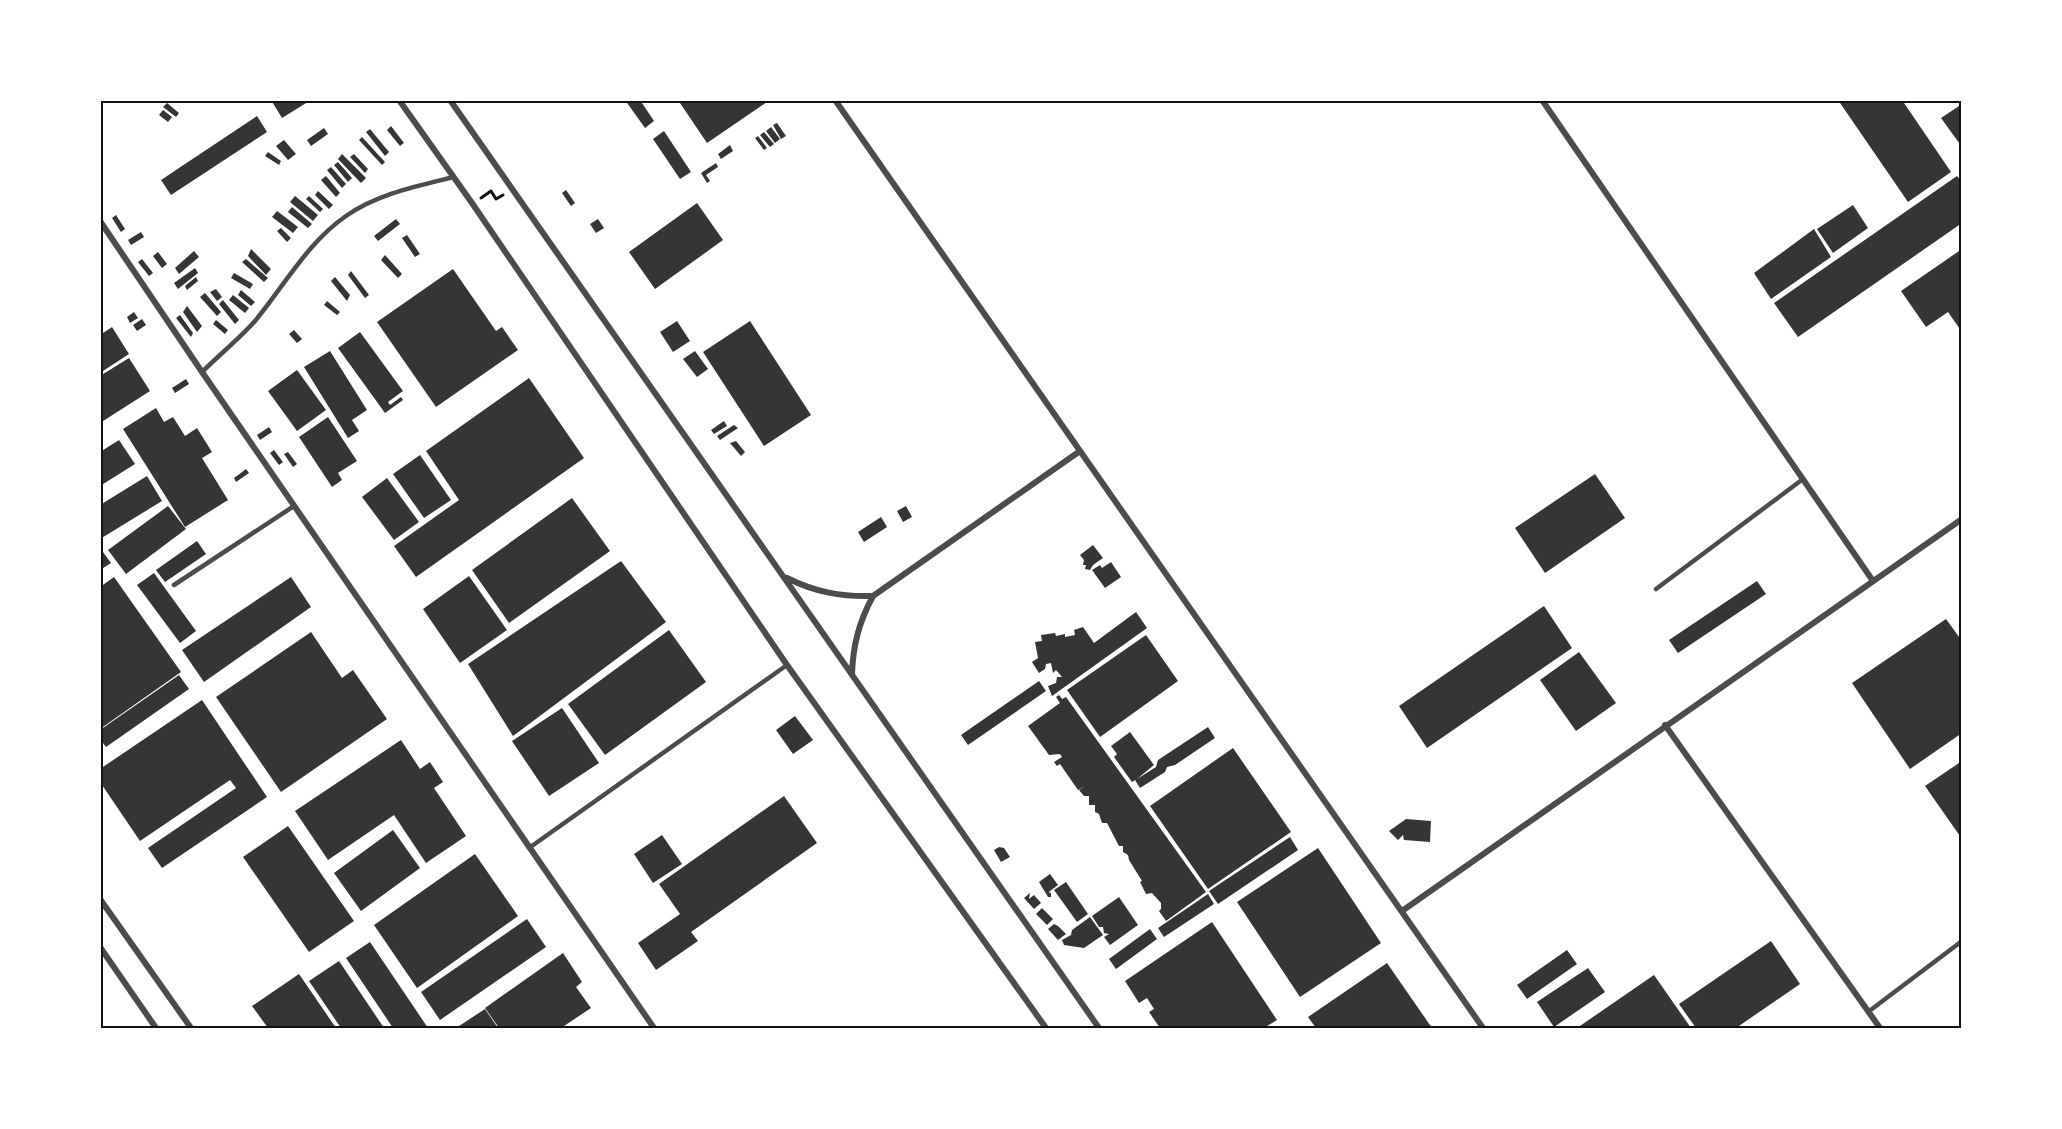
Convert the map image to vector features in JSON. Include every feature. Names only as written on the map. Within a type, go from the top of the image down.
[{"type":"street","points":[[399,100],[472,203],[787,665],[1046,1029]]},
{"type":"street","points":[[450,100],[1099,1029]]},
{"type":"street","points":[[835,100],[1483,1029]]},
{"type":"street","points":[[1542,100],[1873,581]]},
{"type":"street","points":[[100,221],[654,1029]]},
{"type":"street","points":[[852,675],[856,634],[873,596],[1080,451]]},
{"type":"street","points":[[1402,911],[1962,519]]},
{"type":"street","points":[[784,577],[827,594],[850,597],[873,596]]},
{"type":"street","points":[[1665,725],[1880,1029]]},
{"type":"street","points":[[100,899],[191,1029]]},
{"type":"street","points":[[100,947],[156,1029]]},
{"type":"lane","points":[[202,372],[253,324],[302,259],[345,216],[402,190],[454,177]]},
{"type":"lane","points":[[1656,589],[1803,479]]},
{"type":"lane","points":[[174,585],[294,506]]},
{"type":"lane","points":[[529,848],[787,665]]},
{"type":"lane","points":[[1868,1012],[1962,941]]},
{"type":"path","points":[[472,203],[491,191],[496,199],[512,189]]},
{"type":"building","points":[[271,100],[311,100],[282,118]]},
{"type":"building","points":[[625,100],[640,100],[654,121],[645,128]]},
{"type":"building","points":[[684,100],[770,100],[707,143],[680,103]]},
{"type":"building","points":[[1838,100],[1902,100],[1951,172],[1908,202]]},
{"type":"building","points":[[167,103],[179,113],[176,117],[163,107]]},
{"type":"building","points":[[1962,104],[1962,147],[1941,118]]},
{"type":"building","points":[[163,110],[172,117],[168,122],[159,115]]},
{"type":"building","points":[[257,116],[267,132],[171,195],[161,180]]},
{"type":"building","points":[[777,123],[786,136],[781,139],[773,125]]},
{"type":"building","points":[[391,126],[404,143],[400,146],[387,130]]},
{"type":"building","points":[[771,127],[780,139],[775,143],[766,131]]},
{"type":"building","points":[[324,128],[328,134],[311,146],[307,140]]},
{"type":"building","points":[[370,129],[389,152],[385,156],[366,132]]},
{"type":"building","points":[[664,131],[691,172],[680,179],[653,139]]},
{"type":"building","points":[[764,132],[774,144],[770,147],[760,135]]},
{"type":"building","points":[[758,136],[767,148],[764,150],[755,138]]},
{"type":"building","points":[[362,137],[385,162],[382,165],[359,140]]},
{"type":"building","points":[[284,140],[296,154],[288,160],[276,146]]},
{"type":"building","points":[[730,145],[733,151],[721,159],[718,154]]},
{"type":"building","points":[[268,152],[281,161],[279,165],[265,156]]},
{"type":"building","points":[[342,154],[366,178],[361,183],[338,159]]},
{"type":"building","points":[[354,154],[368,169],[365,173],[350,157]]},
{"type":"building","points":[[338,162],[352,178],[348,182],[334,165]]},
{"type":"building","points":[[716,163],[718,167],[706,175],[710,181],[707,183],[701,173]]},
{"type":"building","points":[[331,167],[346,184],[342,188],[327,170]]},
{"type":"building","points":[[326,176],[340,193],[336,197],[321,180]]},
{"type":"building","points":[[1957,176],[1962,182],[1962,223],[1798,337],[1774,303]]},
{"type":"building","points":[[566,190],[575,203],[571,206],[562,193]]},
{"type":"building","points":[[318,191],[333,205],[329,209],[315,195]]},
{"type":"building","points":[[295,196],[318,215],[313,221],[290,202]]},
{"type":"building","points":[[309,196],[323,209],[320,212],[306,199]]},
{"type":"building","points":[[697,203],[723,240],[655,289],[629,252]]},
{"type":"building","points":[[1853,205],[1868,228],[1833,253],[1817,229]]},
{"type":"building","points":[[292,207],[312,224],[308,228],[288,212]]},
{"type":"building","points":[[277,211],[298,227],[293,233],[272,217]]},
{"type":"building","points":[[116,215],[125,229],[121,232],[112,218]]},
{"type":"building","points":[[396,219],[400,224],[378,241],[374,236]]},
{"type":"building","points":[[598,219],[604,228],[596,233],[590,224]]},
{"type":"building","points":[[281,228],[291,238],[287,242],[277,231]]},
{"type":"building","points":[[1814,229],[1831,257],[1771,299],[1754,273]]},
{"type":"building","points":[[141,232],[144,237],[131,245],[128,240]]},
{"type":"building","points":[[407,235],[420,254],[415,257],[402,238]]},
{"type":"building","points":[[251,249],[271,269],[266,275],[248,256]]},
{"type":"building","points":[[1962,249],[1962,332],[1948,312],[1926,327],[1901,291]]},
{"type":"building","points":[[194,251],[199,257],[179,274],[175,268]]},
{"type":"building","points":[[158,252],[167,264],[162,268],[153,256]]},
{"type":"building","points":[[385,255],[402,274],[398,278],[381,260]]},
{"type":"building","points":[[142,259],[153,273],[149,276],[138,262]]},
{"type":"building","points":[[246,259],[268,278],[264,282],[242,262]]},
{"type":"building","points":[[195,268],[198,273],[178,289],[174,283]]},
{"type":"building","points":[[453,269],[496,331],[502,327],[518,350],[436,407],[377,322]]},
{"type":"building","points":[[351,271],[369,295],[365,298],[348,275]]},
{"type":"building","points":[[234,273],[253,284],[250,289],[231,278]]},
{"type":"building","points":[[196,277],[198,281],[187,290],[185,286]]},
{"type":"building","points":[[335,277],[350,295],[347,301],[331,281]]},
{"type":"building","points":[[216,289],[222,297],[217,301],[210,292]]},
{"type":"building","points":[[241,290],[255,302],[251,306],[238,295]]},
{"type":"building","points":[[205,293],[221,312],[217,316],[200,297]]},
{"type":"building","points":[[233,295],[249,308],[245,313],[229,300]]},
{"type":"building","points":[[223,300],[239,320],[235,324],[219,304]]},
{"type":"building","points":[[327,301],[340,312],[337,315],[324,305]]},
{"type":"building","points":[[187,306],[202,326],[197,332],[183,312]]},
{"type":"building","points":[[134,312],[138,318],[130,323],[127,317]]},
{"type":"building","points":[[180,315],[193,333],[191,337],[176,318]]},
{"type":"building","points":[[142,319],[146,325],[137,331],[133,325]]},
{"type":"building","points":[[216,320],[228,330],[225,334],[213,324]]},
{"type":"building","points":[[677,321],[690,341],[673,352],[660,332]]},
{"type":"building","points":[[750,321],[811,415],[764,446],[703,352]]},
{"type":"building","points":[[112,327],[129,354],[100,373],[100,335]]},
{"type":"building","points":[[294,330],[302,339],[297,343],[289,334]]},
{"type":"building","points":[[360,332],[403,391],[388,402],[390,405],[401,397],[403,400],[385,413],[338,348]]},
{"type":"building","points":[[330,351],[367,410],[352,420],[359,431],[348,438],[304,367]]},
{"type":"building","points":[[695,351],[708,369],[697,377],[683,359]]},
{"type":"building","points":[[129,358],[150,391],[100,423],[100,376]]},
{"type":"building","points":[[297,370],[326,410],[297,431],[268,391]]},
{"type":"building","points":[[529,378],[584,458],[416,577],[394,546],[459,500],[426,451]]},
{"type":"building","points":[[186,379],[189,384],[175,393],[172,388]]},
{"type":"building","points":[[156,408],[164,422],[173,417],[185,436],[197,428],[212,452],[202,458],[228,500],[185,527],[123,429]]},
{"type":"building","points":[[328,417],[357,461],[338,473],[342,480],[332,487],[299,437]]},
{"type":"building","points":[[724,421],[727,426],[714,434],[711,430]]},
{"type":"building","points":[[734,425],[738,428],[720,440],[717,436]]},
{"type":"building","points":[[269,427],[272,432],[260,440],[257,435]]},
{"type":"building","points":[[119,440],[135,464],[100,486],[100,452]]},
{"type":"building","points":[[736,441],[745,452],[741,456],[730,443]]},
{"type":"building","points":[[274,450],[283,462],[279,465],[270,453]]},
{"type":"building","points":[[288,452],[297,464],[293,467],[284,454]]},
{"type":"building","points":[[420,455],[451,500],[424,518],[393,474]]},
{"type":"building","points":[[246,469],[249,473],[236,482],[234,478]]},
{"type":"building","points":[[1595,474],[1625,518],[1545,573],[1515,528]]},
{"type":"building","points":[[147,476],[162,501],[100,539],[100,505]]},
{"type":"building","points":[[387,478],[419,522],[394,540],[362,497]]},
{"type":"building","points":[[572,498],[610,551],[509,623],[472,570]]},
{"type":"building","points":[[168,506],[186,529],[126,574],[108,550]]},
{"type":"building","points":[[906,506],[912,517],[903,522],[897,511]]},
{"type":"building","points":[[881,517],[887,527],[864,542],[858,532]]},
{"type":"building","points":[[197,541],[206,554],[165,582],[156,570]]},
{"type":"building","points":[[1093,545],[1103,558],[1090,570],[1085,569],[1086,565],[1083,565],[1084,560],[1080,555]]},
{"type":"building","points":[[100,548],[111,563],[100,570]]},
{"type":"building","points":[[621,561],[666,622],[513,736],[468,664]]},
{"type":"building","points":[[1111,562],[1121,577],[1105,588],[1092,570],[1100,565],[1102,568]]},
{"type":"building","points":[[154,573],[196,631],[180,643],[137,585]]},
{"type":"building","points":[[469,576],[507,630],[460,663],[423,609]]},
{"type":"building","points":[[114,577],[181,672],[100,729],[100,587]]},
{"type":"building","points":[[291,577],[311,607],[204,682],[182,650]]},
{"type":"building","points":[[1757,581],[1766,594],[1678,653],[1669,640]]},
{"type":"building","points":[[1544,606],[1572,648],[1427,748],[1399,706]]},
{"type":"building","points":[[1136,612],[1147,628],[1052,696],[1048,686],[1056,683],[1057,677],[1062,677],[1056,670],[1053,673],[1051,663],[1046,664],[1045,669],[1039,673],[1032,662],[1038,658],[1035,642],[1042,641],[1041,635],[1055,633],[1056,636],[1065,634],[1065,637],[1075,635],[1074,630],[1083,627],[1094,643]]},
{"type":"building","points":[[1946,619],[1962,641],[1962,733],[1910,769],[1852,683]]},
{"type":"building","points":[[669,630],[706,682],[605,755],[568,704]]},
{"type":"building","points":[[311,632],[342,678],[353,670],[387,719],[281,792],[216,697]]},
{"type":"building","points":[[1146,635],[1178,681],[1100,737],[1067,690]]},
{"type":"building","points":[[1579,652],[1616,703],[1576,731],[1540,680]]},
{"type":"building","points":[[179,675],[189,689],[106,747],[100,739],[100,730]]},
{"type":"building","points":[[1039,681],[1046,691],[968,745],[961,735]]},
{"type":"building","points":[[1059,695],[1062,699],[1066,697],[1206,892],[1166,921],[1159,911],[1161,903],[1152,893],[1146,894],[1140,882],[1142,881],[1128,855],[1123,852],[1123,846],[1119,846],[1107,823],[1102,823],[1099,814],[1095,812],[1095,805],[1089,805],[1089,796],[1084,796],[1079,790],[1085,786],[1078,790],[1060,764],[1057,766],[1054,762],[1062,757],[1060,754],[1049,755],[1028,726],[1060,703],[1056,697]]},
{"type":"building","points":[[202,700],[267,797],[162,868],[148,848],[236,788],[230,780],[140,841],[100,782],[100,769]]},
{"type":"building","points":[[562,708],[599,763],[549,796],[512,741]]},
{"type":"building","points":[[795,716],[813,740],[793,754],[776,730]]},
{"type":"building","points":[[1208,727],[1215,738],[1175,765],[1167,767],[1165,772],[1140,788],[1135,780],[1132,782],[1114,757],[1117,754],[1111,746],[1130,732],[1154,765],[1137,779],[1156,767],[1158,760]]},
{"type":"building","points":[[401,740],[420,769],[430,762],[443,782],[434,788],[466,836],[426,863],[394,815],[328,860],[295,811]]},
{"type":"building","points":[[1233,748],[1291,832],[1208,889],[1150,806]]},
{"type":"building","points":[[1962,761],[1962,839],[1925,786]]},
{"type":"building","points":[[784,796],[817,843],[691,932],[698,941],[656,970],[638,943],[680,914],[659,884]]},
{"type":"building","points":[[1406,819],[1431,821],[1430,842],[1404,840],[1403,835],[1398,840],[1389,831]]},
{"type":"building","points":[[288,826],[354,921],[309,952],[243,857]]},
{"type":"building","points":[[393,830],[420,868],[361,911],[334,873]]},
{"type":"building","points":[[662,835],[682,864],[653,883],[634,854]]},
{"type":"building","points":[[1290,837],[1298,850],[1218,904],[1209,891]]},
{"type":"building","points":[[999,847],[1004,848],[1010,857],[1001,862],[994,850]]},
{"type":"building","points":[[1318,848],[1381,943],[1300,997],[1237,902]]},
{"type":"building","points":[[475,854],[518,916],[417,988],[374,925]]},
{"type":"building","points":[[1050,874],[1058,885],[1050,891],[1051,897],[1048,897],[1039,882]]},
{"type":"building","points":[[1066,882],[1088,914],[1077,922],[1054,890]]},
{"type":"building","points":[[1030,893],[1029,899],[1034,895],[1041,903],[1034,909],[1024,898]]},
{"type":"building","points":[[1208,894],[1214,904],[1164,937],[1158,928]]},
{"type":"building","points":[[1119,897],[1138,925],[1110,945],[1104,937],[1109,934],[1104,933],[1103,927],[1099,927],[1092,916]]},
{"type":"building","points":[[1042,908],[1053,919],[1047,925],[1036,914]]},
{"type":"building","points":[[1090,917],[1103,935],[1084,948],[1064,945],[1062,940],[1071,935],[1072,930]]},
{"type":"building","points":[[527,919],[546,947],[440,1020],[421,992]]},
{"type":"building","points":[[1212,922],[1277,1020],[1264,1028],[1160,1028],[1149,1012],[1154,1009],[1147,998],[1139,1003],[1125,981]]},
{"type":"building","points":[[1054,924],[1066,934],[1058,940],[1048,929]]},
{"type":"building","points":[[1150,929],[1157,939],[1116,969],[1109,959]]},
{"type":"building","points":[[1771,941],[1800,984],[1736,1028],[1696,1028],[1679,1004]]},
{"type":"building","points":[[370,942],[428,1028],[393,1028],[346,958]]},
{"type":"building","points":[[1567,950],[1577,964],[1527,999],[1517,985]]},
{"type":"building","points":[[563,953],[582,982],[576,987],[591,1008],[561,1028],[499,1028],[485,1008]]},
{"type":"building","points":[[339,961],[384,1028],[341,1028],[309,981]]},
{"type":"building","points":[[1387,963],[1432,1028],[1316,1028],[1308,1017]]},
{"type":"building","points":[[1588,968],[1605,992],[1554,1027],[1537,1002]]},
{"type":"building","points":[[299,974],[336,1028],[268,1028],[252,1006]]},
{"type":"building","points":[[1654,975],[1691,1028],[1577,1028]]},
{"type":"building","points":[[485,1009],[498,1028],[456,1028]]}]
